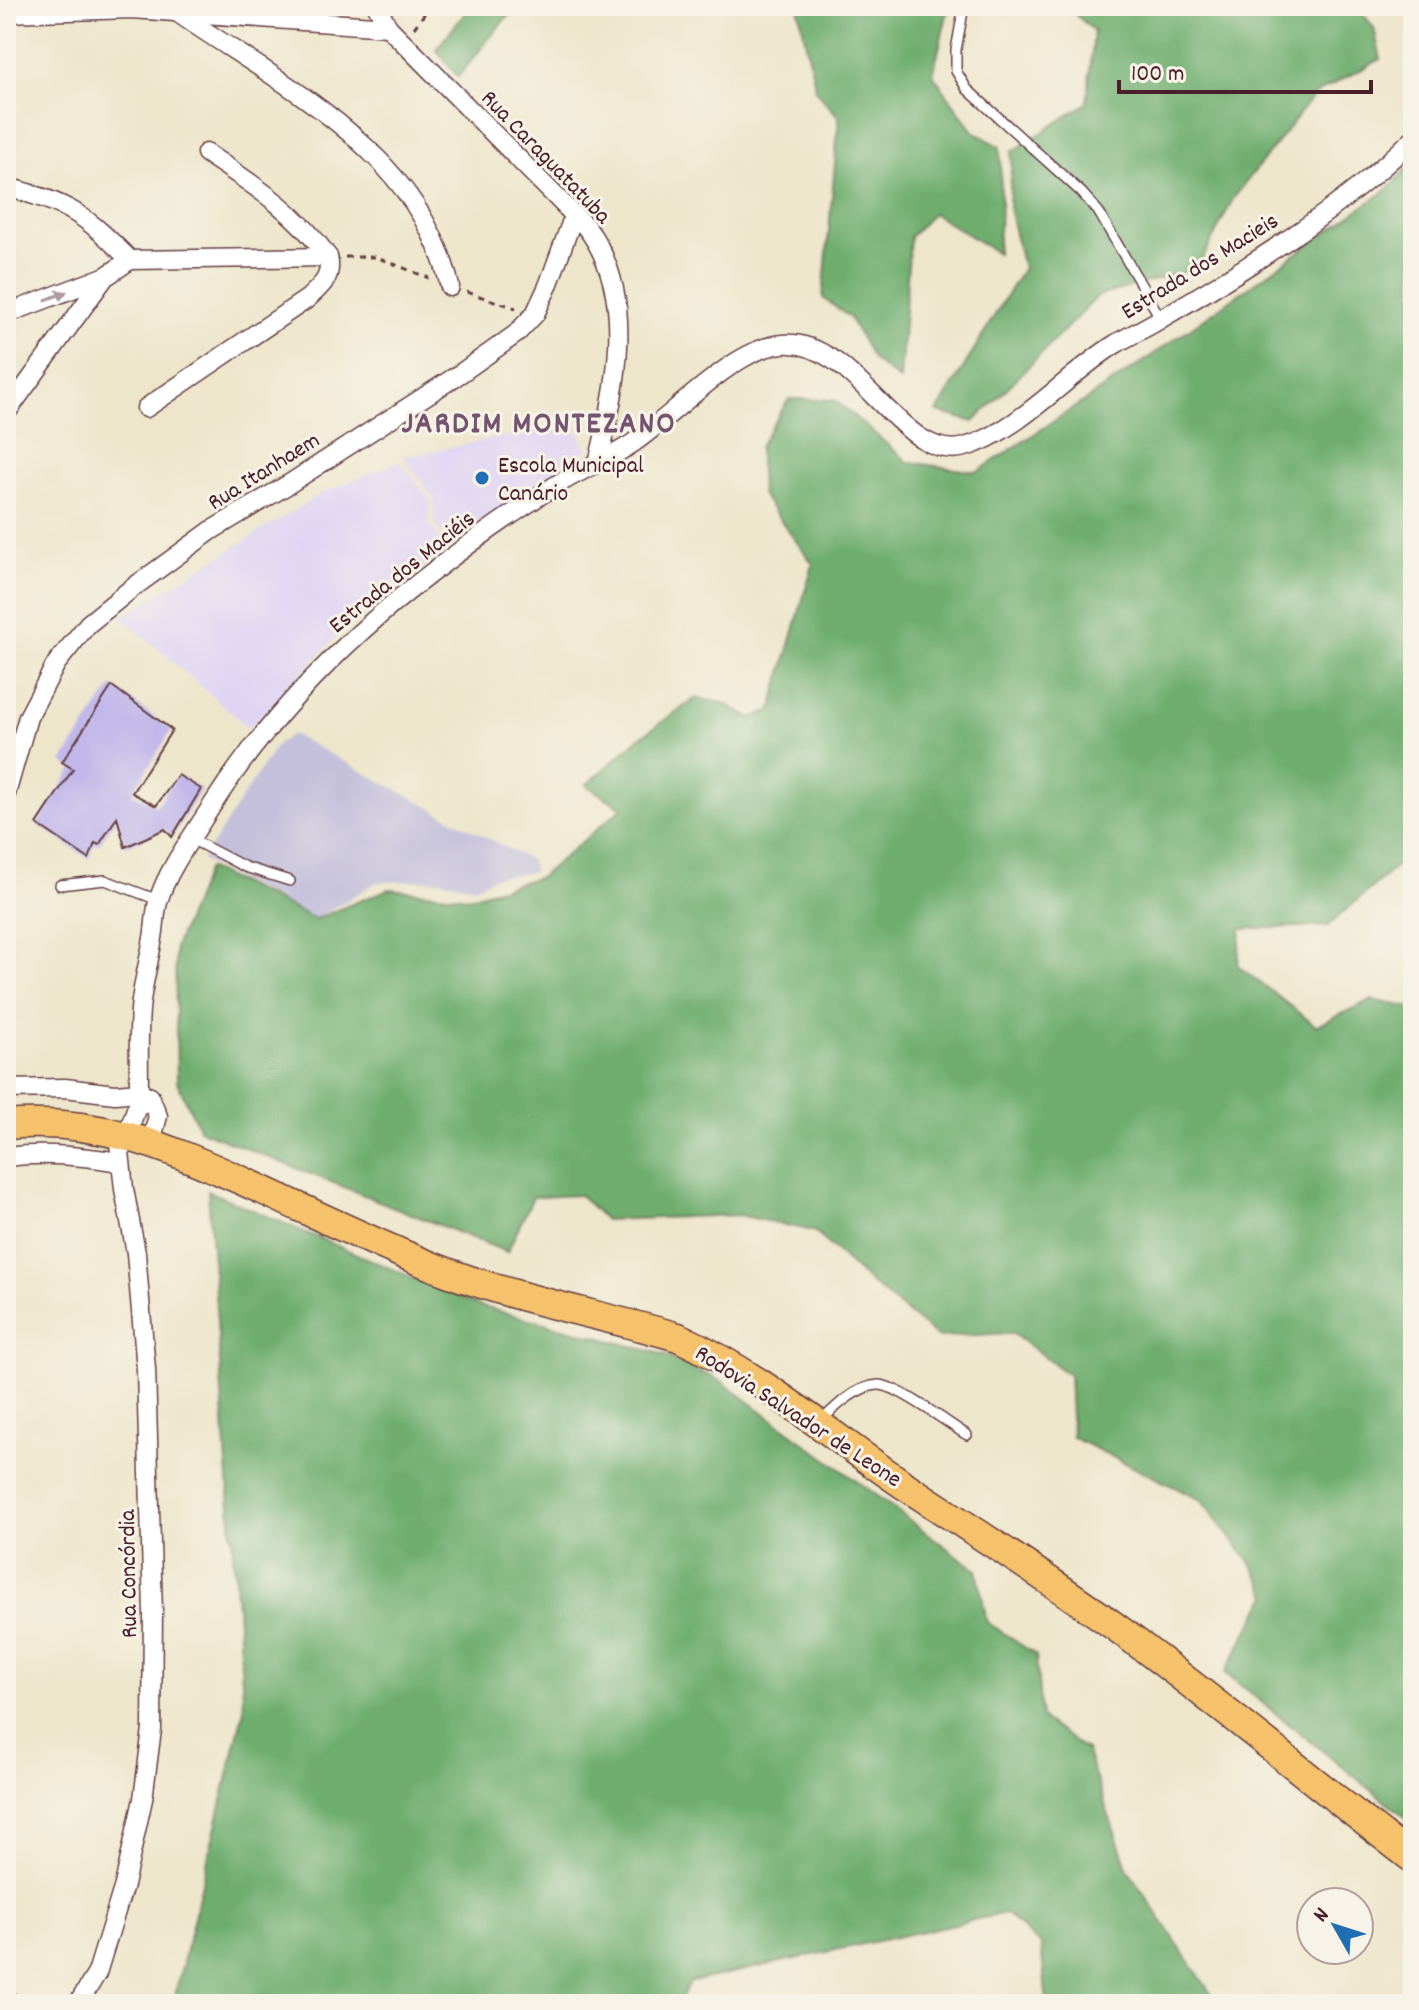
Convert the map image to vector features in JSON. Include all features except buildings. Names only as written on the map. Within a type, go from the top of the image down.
[{"type":"main road","name":"Rodovia Salvador de Leone","points":[[6,1125],[49,1124],[129,1143],[441,1270],[534,1299],[678,1337],[731,1365],[1117,1628],[1413,1859]]},
{"type":"street","name":"Rua Caraguatatuba","points":[[377,6],[388,27],[574,215],[603,252],[619,330],[612,405],[598,463]]},
{"type":"street","points":[[6,13],[95,9],[388,27]]},
{"type":"street","points":[[178,13],[310,102],[377,157],[410,195],[437,247],[450,287]]},
{"type":"street","name":"Estrada dos Macieis","points":[[1006,427],[1112,346],[1267,254],[1332,209],[1413,139]]},
{"type":"street","points":[[146,408],[307,299],[329,276],[331,268],[328,257],[311,232],[287,210],[206,153]]},
{"type":"street","points":[[6,187],[46,198],[80,214],[130,260]]},
{"type":"street","name":"Rua Itanhaem","points":[[6,794],[28,717],[56,664],[88,624],[212,530],[289,484],[516,334],[535,314],[574,215]]},
{"type":"street","points":[[6,314],[105,277],[130,260],[328,257]]},
{"type":"street","points":[[6,413],[105,277]]},
{"type":"street","name":"Estrada dos Maciéis","points":[[129,1143],[158,1116],[144,1094],[140,1007],[158,900],[222,789],[265,731],[323,666],[366,625],[430,572],[557,485],[634,443],[721,374],[760,349],[785,343],[828,355],[906,427],[940,448],[960,449],[1006,427]]},
{"type":"street","points":[[6,1089],[53,1088],[144,1094]]},
{"type":"street","points":[[6,1157],[35,1153],[70,1154],[129,1143]]},
{"type":"street","name":"Rua Concórdia","points":[[78,2004],[97,1973],[124,1885],[143,1799],[152,1729],[153,1613],[146,1369],[129,1143]]},
{"type":"street","points":[[6,1998],[9,2004]]},
{"type":"lane","points":[[964,6],[956,50],[956,71],[967,89],[1098,211],[1161,319]]},
{"type":"lane","points":[[191,839],[245,867],[290,881]]},
{"type":"lane","points":[[60,885],[105,880],[158,900]]},
{"type":"lane","points":[[817,1425],[836,1405],[860,1391],[879,1385],[895,1390],[967,1435]]},
{"type":"path","points":[[404,41],[430,6]]},
{"type":"shaded area","name":"Escola Municipal Canário","points":[[572,423],[588,449],[450,545],[434,521],[434,499],[403,457]]},
{"type":"shaded area","points":[[400,461],[431,502],[429,523],[446,548],[339,634],[249,728],[121,617],[322,493]]},
{"type":"shaded area","points":[[292,734],[531,861],[534,872],[495,877],[474,887],[441,880],[377,882],[315,919],[202,860],[277,744]]},
{"type":"green space","points":[[471,6],[520,6],[504,20],[458,77],[436,49]]},
{"type":"green space","points":[[798,6],[949,6],[933,74],[972,130],[1000,147],[1001,205],[997,253],[933,213],[910,237],[900,380],[874,361],[849,317],[823,298],[839,117],[816,91]]},
{"type":"green space","points":[[1066,6],[1357,6],[1374,28],[1381,59],[1315,94],[1233,199],[1198,268],[1098,296],[974,422],[937,412],[1023,268],[1009,208],[1012,152],[1087,103],[1094,31]]},
{"type":"green space","points":[[1413,162],[1413,851],[1328,926],[1241,929],[1238,966],[1316,1026],[1371,1000],[1413,1008],[1413,1823],[1225,1673],[1268,1595],[1253,1566],[1201,1500],[1072,1437],[1069,1375],[1012,1333],[937,1337],[867,1280],[814,1231],[739,1215],[605,1220],[580,1195],[533,1197],[507,1252],[200,1130],[177,1082],[175,947],[208,868],[315,919],[389,889],[469,897],[540,877],[622,808],[586,785],[639,738],[696,698],[723,703],[752,718],[771,711],[813,564],[761,494],[759,447],[789,399],[835,400],[908,462],[977,472],[1134,368],[1388,189]]},
{"type":"green space","points":[[208,1191],[479,1306],[662,1354],[721,1381],[977,1570],[987,1622],[1036,1655],[1041,1718],[1086,1750],[1128,1870],[1218,2004],[1047,2004],[1041,1945],[1005,1913],[690,1982],[678,2004],[173,2004],[244,1709]]},
{"type":"place","name":"Escola Municipal Canário","points":[[482,478]]},
{"type":"district","name":"JARDIM MONTEZANO","points":[[539,421]]}]
